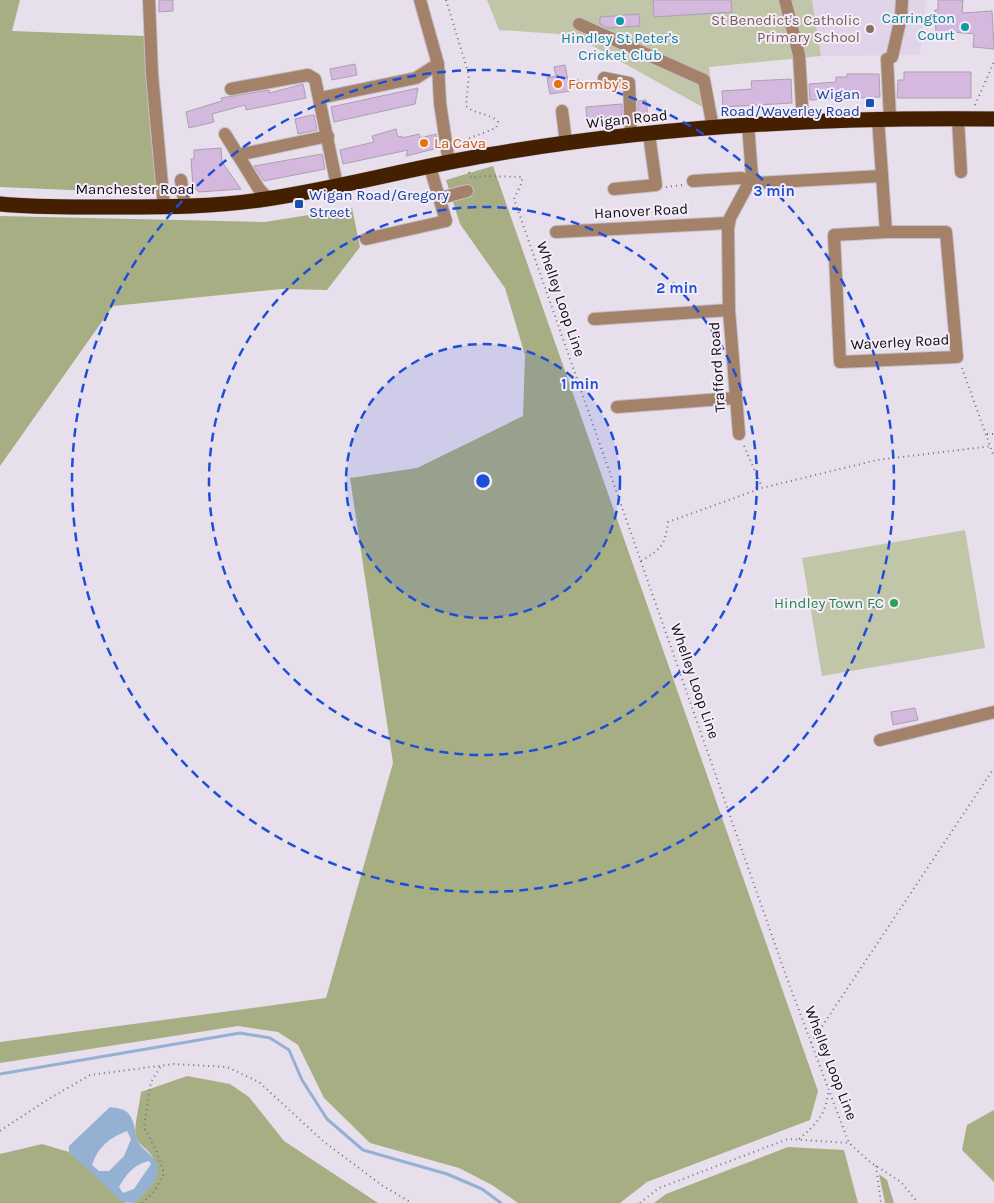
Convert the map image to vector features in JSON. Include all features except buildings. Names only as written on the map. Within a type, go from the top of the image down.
[{"type":"highway","name":"Wigan Road","points":[[269,199],[449,162],[566,143],[632,135],[802,121],[884,118],[994,119]]},
{"type":"highway","name":"Manchester Road","points":[[0,204],[62,207],[185,207],[269,199]]},
{"type":"street","points":[[149,0],[153,83],[164,207]]},
{"type":"street","points":[[420,0],[438,64],[440,103],[449,162]]},
{"type":"street","points":[[785,0],[799,55],[802,121]]},
{"type":"street","points":[[886,232],[882,176],[887,60],[892,57],[896,44],[902,0]]},
{"type":"street","points":[[579,24],[704,80],[713,128]]},
{"type":"street","points":[[320,98],[416,78],[438,64]]},
{"type":"street","points":[[231,89],[308,75],[314,79],[320,98],[337,186]]},
{"type":"street","points":[[604,78],[629,83],[632,135]]},
{"type":"street","points":[[562,111],[566,143]]},
{"type":"street","points":[[961,172],[963,119]]},
{"type":"street","name":"Trafford Road","points":[[739,434],[729,310],[728,223],[751,181],[748,124]]},
{"type":"street","points":[[226,134],[259,189],[269,199]]},
{"type":"street","points":[[614,189],[656,185],[649,134]]},
{"type":"street","points":[[238,155],[328,136]]},
{"type":"street","points":[[366,239],[446,221],[441,198],[430,167]]},
{"type":"street","points":[[693,182],[741,178],[757,183],[882,176]]},
{"type":"street","points":[[181,180],[185,207]]},
{"type":"street","points":[[441,198],[467,191]]},
{"type":"street","name":"Hanover Road","points":[[556,230],[728,223]]},
{"type":"street","name":"Waverley Road","points":[[886,232],[946,232],[957,357],[840,362],[834,235],[886,232]]},
{"type":"street","points":[[594,319],[729,310]]},
{"type":"street","points":[[618,408],[735,398]]},
{"type":"street","points":[[880,740],[994,712]]},
{"type":"path","points":[[446,0],[469,75],[466,106],[472,112],[495,118],[498,122],[496,128],[462,141],[464,149]]},
{"type":"path","points":[[963,119],[994,62]]},
{"type":"path","points":[[474,136],[475,142]]},
{"type":"path","points":[[469,169],[471,178],[484,176],[483,173]]},
{"type":"path","name":"Whelley Loop Line","points":[[484,176],[522,176],[522,182],[514,199],[811,1043],[849,1143],[876,1166],[900,1182],[918,1203]]},
{"type":"path","points":[[656,185],[667,187],[691,184],[693,182]]},
{"type":"path","points":[[957,357],[992,446],[994,457]]},
{"type":"path","points":[[739,434],[762,488]]},
{"type":"path","points":[[987,434],[994,434]]},
{"type":"path","points":[[641,561],[660,550],[666,538],[668,522],[762,488],[877,460],[992,446]]},
{"type":"path","points":[[811,1043],[994,768]]},
{"type":"path","points":[[0,1131],[90,1075],[174,1064],[227,1067],[259,1082],[323,1141],[383,1186],[412,1203]]},
{"type":"path","points":[[142,1203],[154,1192],[164,1173],[156,1150],[144,1126],[151,1082],[161,1066]]},
{"type":"path","points":[[798,1140],[819,1121],[827,1105],[828,1090]]},
{"type":"path","points":[[640,1203],[659,1188],[788,1139],[849,1143]]},
{"type":"path","points":[[876,1166],[881,1203]]},
{"type":"shaded area","name":"St Benedict's Catholic Primary School","points":[[812,0],[926,0],[920,55],[821,56]]},
{"type":"green space","points":[[0,0],[20,0],[12,31],[144,36],[157,191],[139,193],[0,187]]},
{"type":"green space","points":[[487,0],[812,0],[821,56],[709,67],[715,114],[573,35],[499,30]]},
{"type":"green space","points":[[493,166],[818,1091],[810,1120],[647,1182],[620,1203],[518,1203],[492,1185],[459,1168],[370,1143],[324,1098],[298,1045],[278,1032],[238,1026],[0,1063],[0,1042],[326,998],[393,763],[350,478],[417,468],[523,416],[525,355],[505,288],[460,224],[446,180]]},
{"type":"green space","points":[[352,208],[360,247],[327,290],[282,289],[113,306],[0,466],[0,216],[265,222]]},
{"type":"green space","name":"Hindley Town FC","points":[[965,530],[985,648],[822,676],[802,558]]},
{"type":"green space","points":[[187,1076],[230,1084],[249,1097],[284,1141],[378,1203],[134,1203],[150,1187],[156,1175],[155,1162],[147,1150],[139,1143],[135,1133],[141,1092]]},
{"type":"green space","points":[[994,1110],[994,1182],[962,1150],[967,1125]]},
{"type":"green space","points":[[42,1144],[69,1152],[126,1203],[0,1203],[0,1154]]},
{"type":"green space","points":[[788,1147],[844,1150],[858,1203],[654,1203],[666,1194]]},
{"type":"green space","points":[[879,1174],[887,1180],[894,1203],[885,1203]]},
{"type":"water","points":[[110,1107],[120,1109],[131,1117],[136,1137],[140,1145],[157,1164],[158,1173],[151,1185],[134,1203],[123,1202],[69,1152],[69,1146]],"holes":[[[127,1131],[131,1139],[124,1156],[109,1171],[99,1171],[92,1165],[97,1153],[110,1140]],[[149,1161],[151,1164],[134,1189],[123,1193],[119,1187],[128,1174],[139,1164]]]},
{"type":"waterway","points":[[0,1074],[240,1033],[270,1038],[289,1050],[302,1080],[327,1119],[363,1150],[447,1174],[482,1189],[501,1203]]},
{"type":"place","name":"Hindley St Peter's Cricket Club","points":[[620,21]]},
{"type":"place","name":"Carrington Court","points":[[965,27]]},
{"type":"place","name":"St Benedict's Catholic Primary School","points":[[870,29]]},
{"type":"place","name":"Formby's","points":[[558,84]]},
{"type":"place","name":"Wigan Road/Waverley Road","points":[[870,103]]},
{"type":"place","name":"La Cava","points":[[424,143]]},
{"type":"place","name":"Wigan Road/Gregory Street","points":[[299,204]]},
{"type":"place","name":"Hindley Town FC","points":[[894,603]]}]
